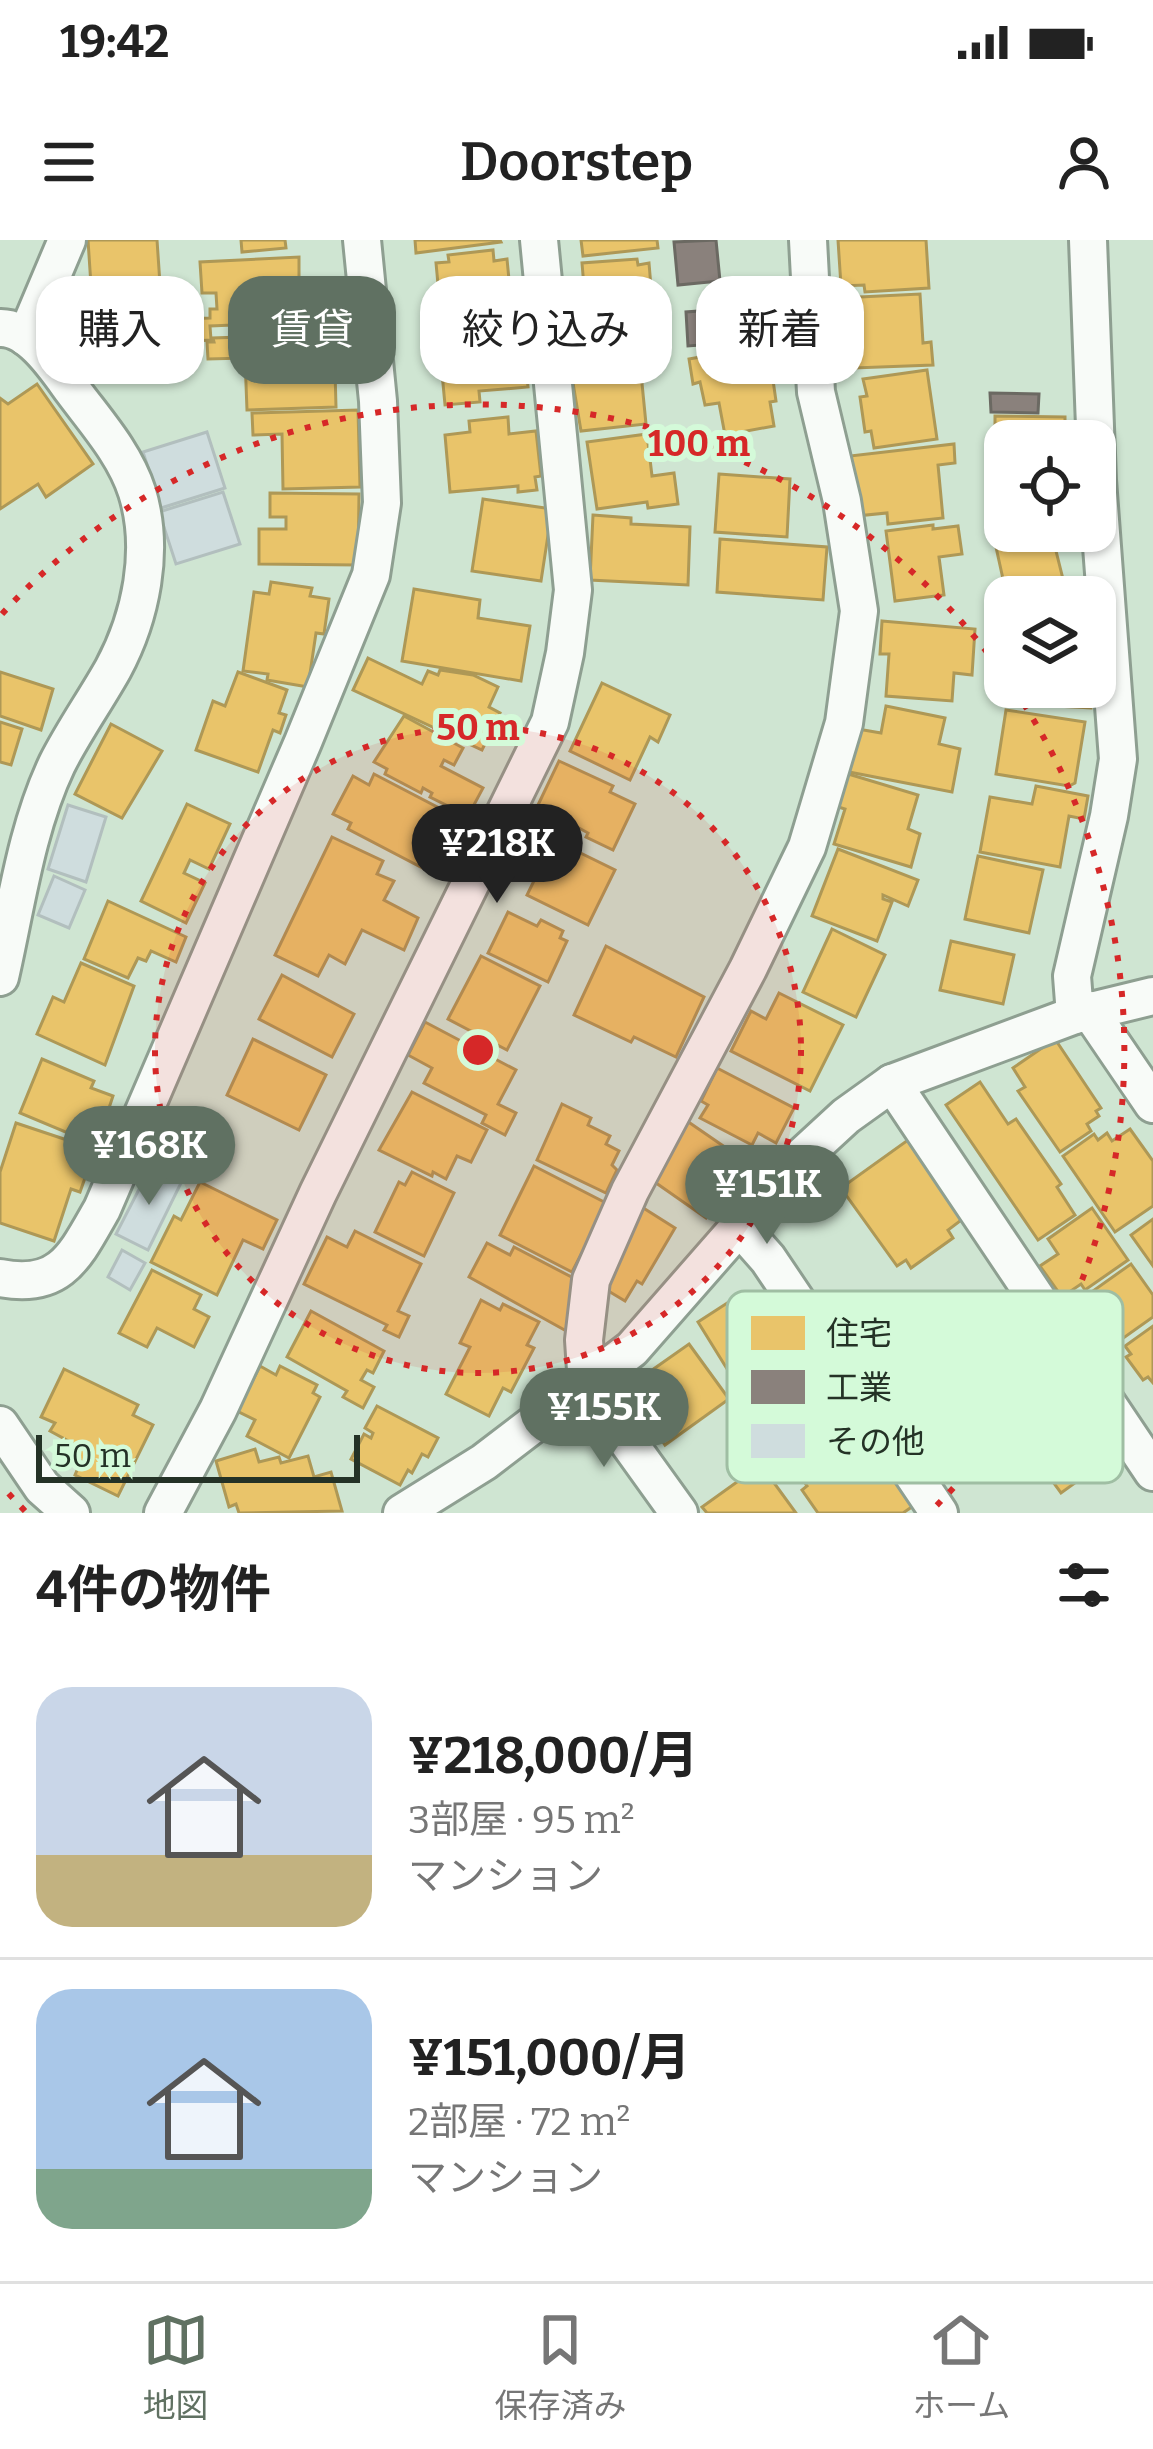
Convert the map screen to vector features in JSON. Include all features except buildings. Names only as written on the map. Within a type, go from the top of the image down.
[{"type":"street","points":[[0,977],[29,847],[49,787],[123,646],[138,608],[145,548],[136,492],[116,449],[59,372],[13,332],[67,240]]},
{"type":"street","points":[[0,1278],[27,1283],[51,1277],[75,1255],[102,1209],[370,575],[382,503],[378,401],[362,240]]},
{"type":"street","points":[[163,1513],[218,1410],[328,1172],[550,722],[573,590],[539,240]]},
{"type":"street","points":[[679,1513],[586,1385],[584,1340],[591,1280],[630,1191],[807,847],[844,723],[859,610],[842,501],[816,392],[808,240]]},
{"type":"street","points":[[1088,240],[1101,576]]},
{"type":"street","points":[[1112,708],[1118,759],[1072,976],[1082,1013],[1153,1104]]},
{"type":"street","points":[[402,1513],[484,1462],[632,1349],[795,1163],[846,1116],[892,1083],[1082,1013],[1153,996]]},
{"type":"street","points":[[892,1083],[1032,1291]]},
{"type":"street","points":[[738,1225],[790,1291]]},
{"type":"street","points":[[0,1425],[42,1487],[71,1513]]},
{"type":"street","points":[[1123,1427],[1153,1472]]},
{"type":"street","points":[[919,1483],[939,1513]]}]
